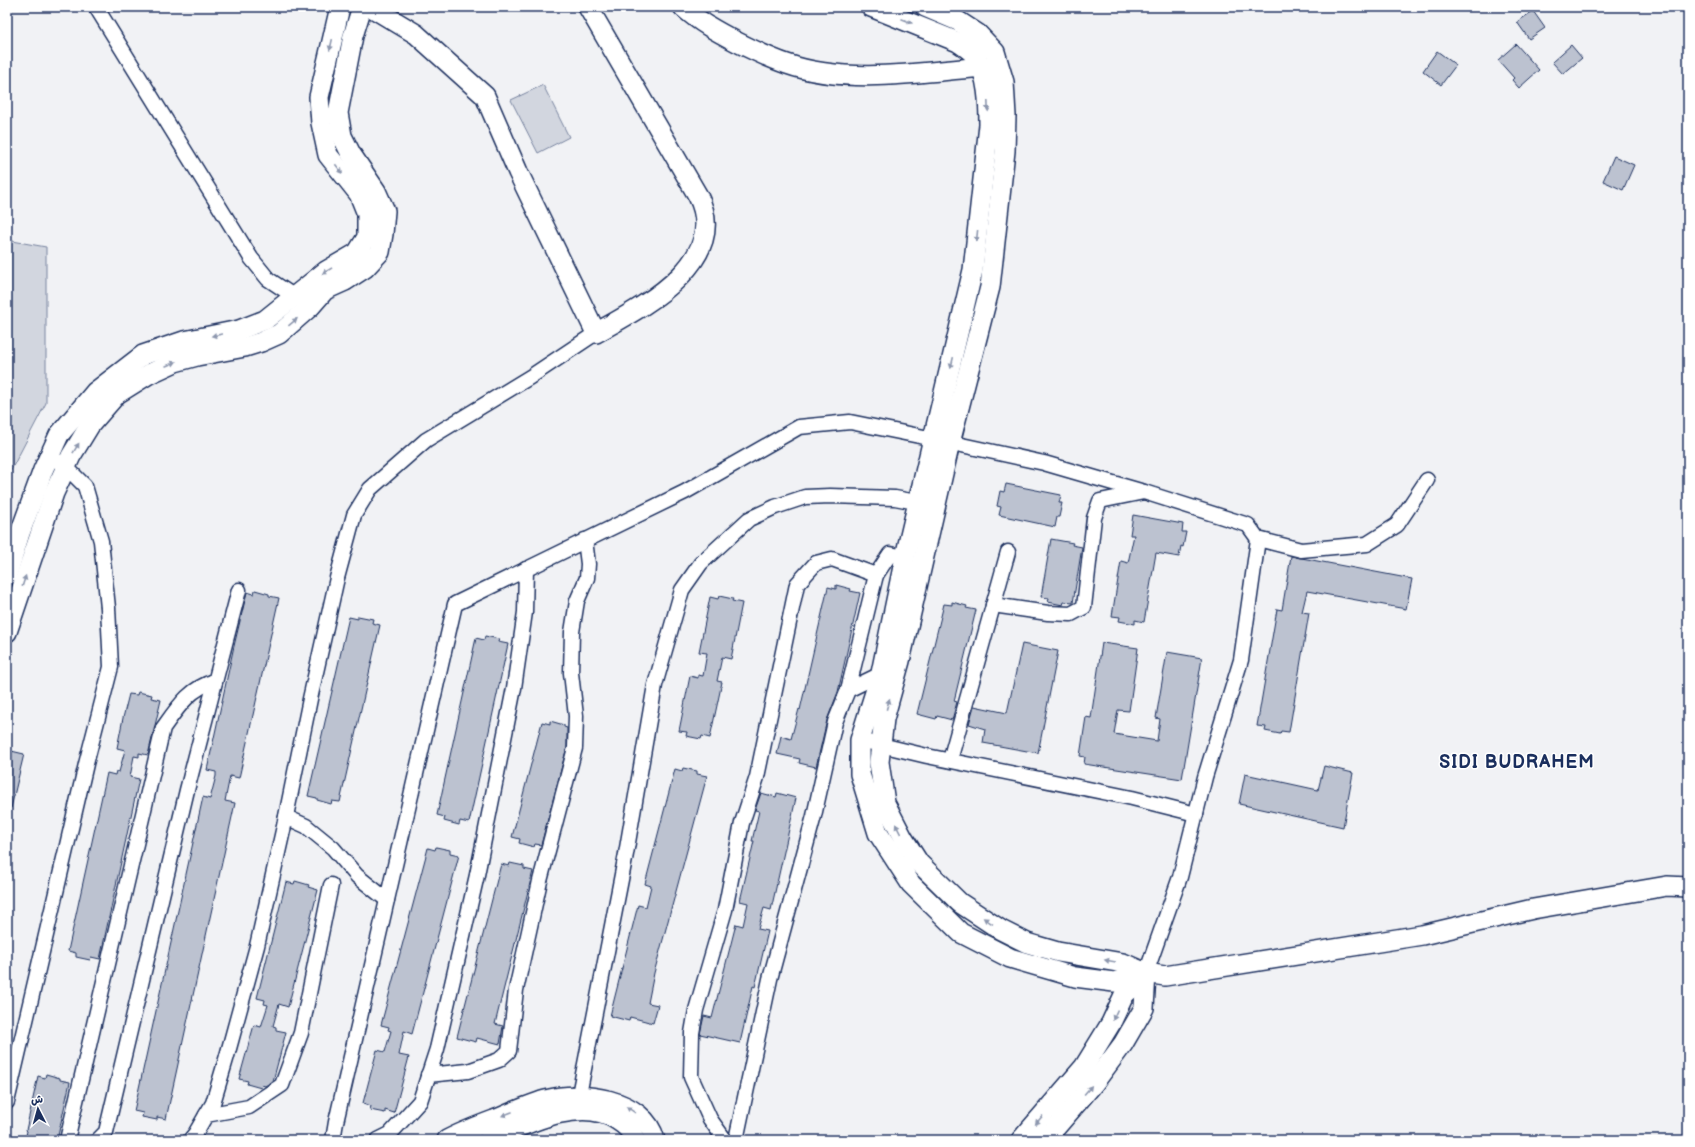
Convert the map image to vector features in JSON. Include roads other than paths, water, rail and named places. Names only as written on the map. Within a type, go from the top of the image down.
[{"type":"street","points":[[96,7],[251,258],[268,279],[294,297],[311,306]]},
{"type":"street","points":[[7,575],[20,533],[59,435],[94,392],[143,355],[184,341],[239,330],[266,320],[326,271],[357,253],[367,237],[367,214],[359,194],[328,155],[321,123],[319,97],[340,7]]},
{"type":"street","points":[[7,632],[54,493],[66,467],[90,425],[117,394],[149,374],[175,362],[197,356],[245,347],[279,334],[311,306],[325,290],[345,281],[365,268],[380,252],[385,211],[376,191],[351,154],[342,136],[338,113],[353,36],[362,7]]},
{"type":"street","points":[[371,7],[416,34],[484,96],[518,172],[596,333]]},
{"type":"street","points":[[190,1140],[213,1103],[228,1056],[257,946],[335,586],[354,515],[370,489],[426,440],[530,377],[596,333],[659,295],[678,278],[693,260],[700,247],[705,220],[702,205],[698,196],[588,7]]},
{"type":"street","points":[[683,7],[708,27],[760,54],[788,65],[811,70],[832,74],[889,75],[990,66]]},
{"type":"street","points":[[871,7],[958,42],[969,49],[976,57],[990,66],[1004,82],[1006,116],[1005,151],[990,287],[942,441],[889,672],[860,740],[860,774],[878,833],[911,884],[961,933],[1010,958],[1075,977],[1114,982],[1146,973]]},
{"type":"street","points":[[925,7],[958,21],[978,34],[995,52],[990,66]]},
{"type":"street","points":[[333,1140],[455,604],[685,492],[799,427],[850,422],[1044,463],[1144,492],[1248,525],[1258,539],[1302,550],[1366,544],[1397,525],[1427,480]]},
{"type":"street","points":[[7,1102],[110,667],[108,608],[101,541],[85,486],[66,467],[50,456]]},
{"type":"street","points":[[993,605],[1048,613],[1071,614],[1084,608],[1094,518],[1100,501],[1144,492]]},
{"type":"street","points":[[577,1103],[626,854],[656,685],[682,590],[701,562],[749,519],[775,507],[805,497],[830,496],[895,498],[927,504]]},
{"type":"street","points":[[927,504],[905,557],[889,672],[879,762],[885,802],[903,838],[919,863],[960,903],[1001,930],[1027,942],[1058,952],[1123,963],[1146,973],[1165,976],[1415,937],[1533,909],[1667,886],[1688,887]]},
{"type":"street","points":[[1044,1140],[1094,1083],[1123,1044],[1144,1008],[1146,973],[1180,877],[1205,777],[1241,660],[1258,539]]},
{"type":"street","points":[[428,1075],[468,1071],[499,1060],[510,1051],[516,990],[540,881],[575,748],[576,716],[571,673],[572,632],[577,601],[587,578],[588,564],[585,540]]},
{"type":"street","points":[[950,760],[1008,552]]},
{"type":"street","points":[[736,1140],[770,979],[814,816],[835,722],[848,690],[876,575],[890,554],[905,557]]},
{"type":"street","points":[[725,1140],[710,1119],[691,1077],[692,1033],[696,1010],[725,910],[742,823],[757,776],[797,584],[816,563],[832,559],[876,575]]},
{"type":"street","points":[[378,1140],[390,1134],[420,1101],[439,1042],[495,788],[515,680],[525,612],[526,569]]},
{"type":"street","points":[[98,1140],[106,1132],[187,790],[239,590]]},
{"type":"street","points":[[848,690],[889,672]]},
{"type":"street","points":[[67,1140],[163,728],[181,702],[204,684],[216,681]]},
{"type":"street","points":[[860,740],[1132,798],[1196,814]]},
{"type":"street","points":[[286,817],[306,826],[334,848],[357,876],[387,900]]},
{"type":"street","points":[[206,1115],[249,1107],[282,1085],[301,1033],[331,885]]},
{"type":"street","points":[[1021,1140],[1084,1067],[1111,1023],[1124,995],[1146,973]]},
{"type":"street","points":[[489,1140],[577,1103],[602,1098],[630,1108],[644,1119],[653,1133],[655,1140]]},
{"type":"street","points":[[447,1140],[546,1099],[577,1103],[593,1111],[610,1114],[626,1126],[635,1140]]},
{"type":"district","name":"SIDI BUDRAHEM","points":[[1517,762]]}]
